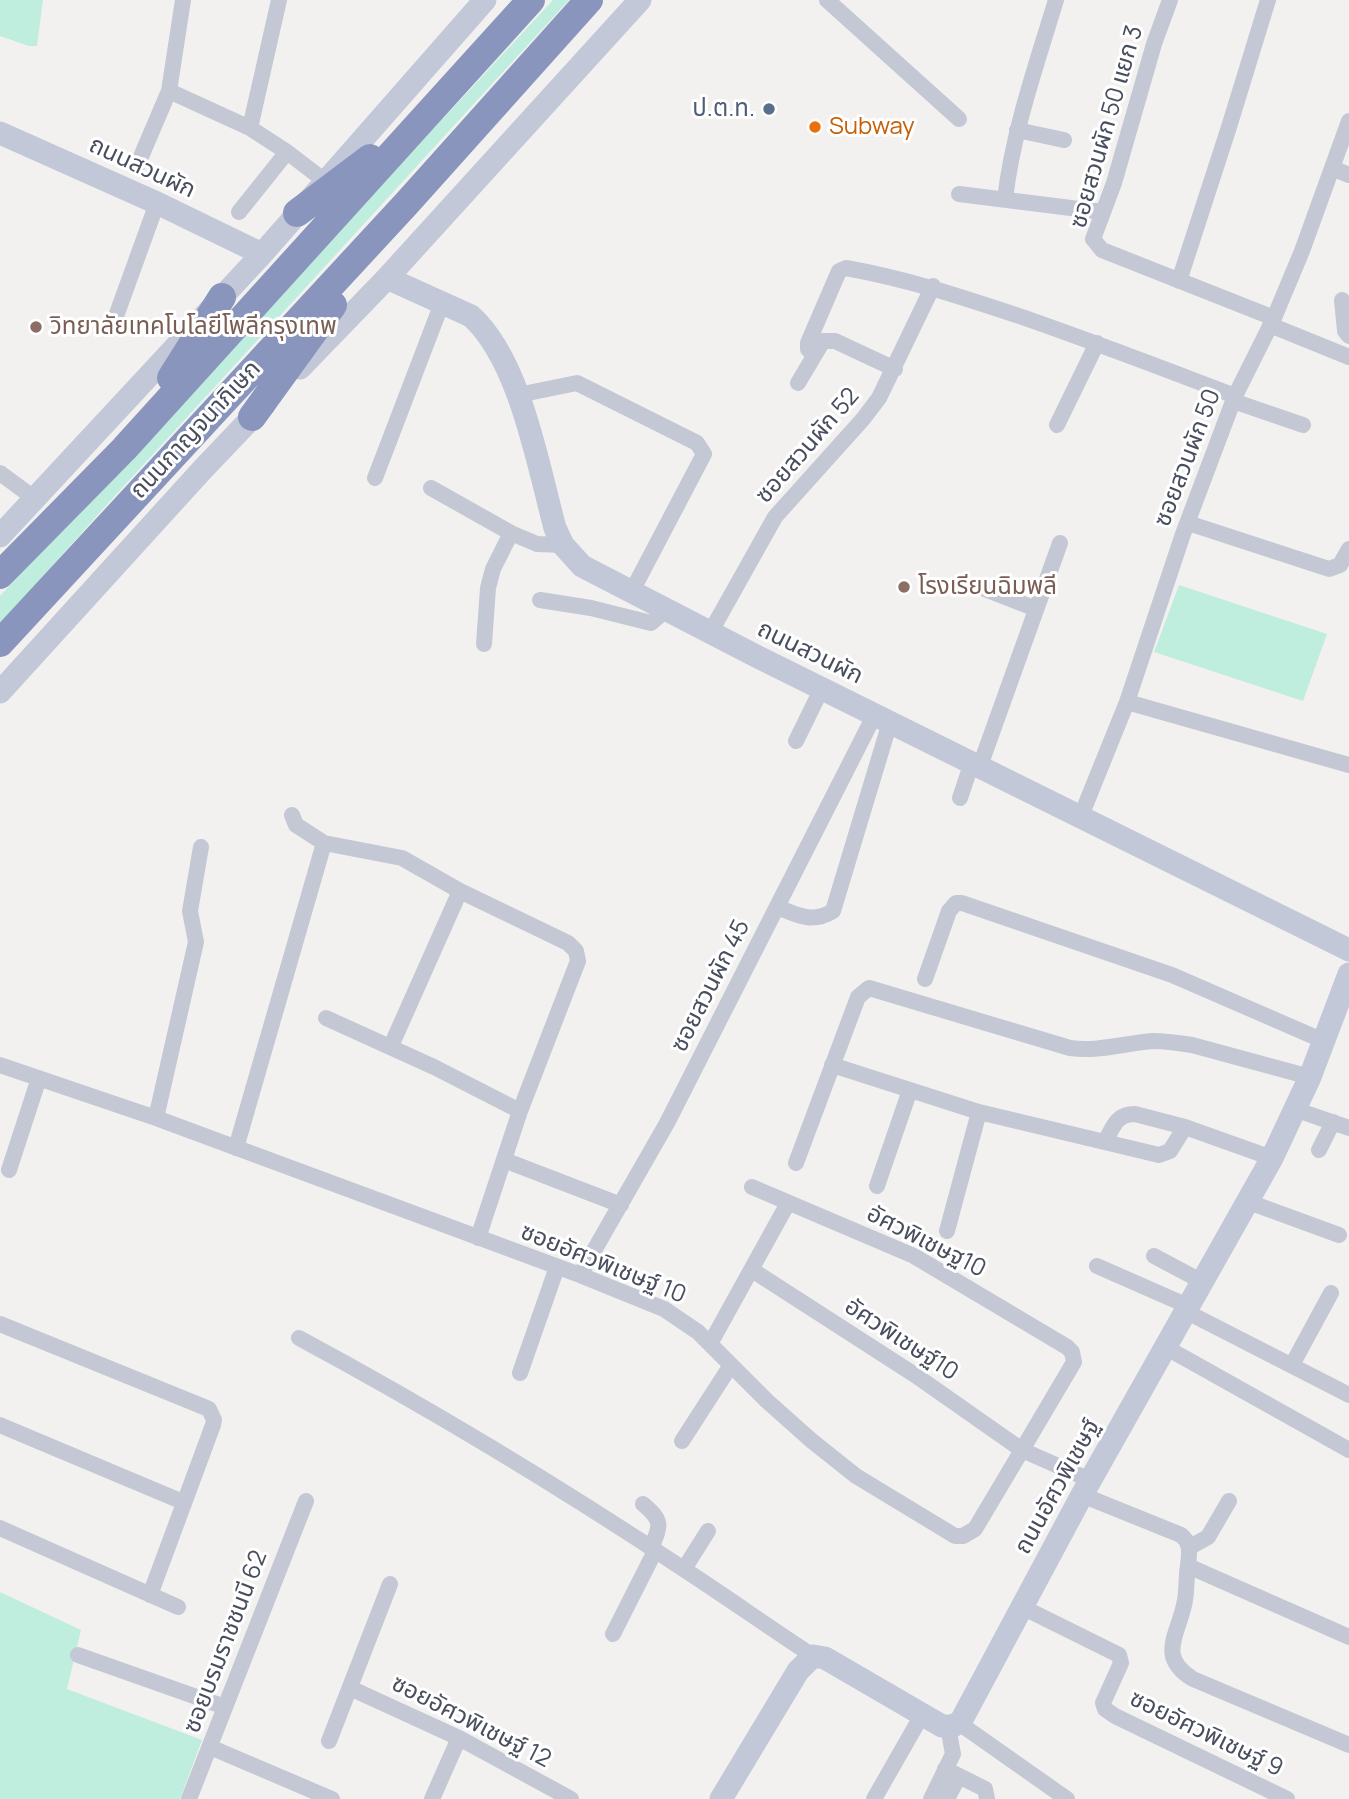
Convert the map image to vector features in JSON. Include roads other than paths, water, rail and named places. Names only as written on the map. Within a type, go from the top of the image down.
[{"type":"highway","name":"ถนนกาญจนาภิเษก","points":[[0,643],[407,203],[589,0]]},
{"type":"highway","name":"ถนนกาญจนาภิเษก","points":[[4,570],[132,440],[529,2]]},
{"type":"highway","points":[[297,214],[423,119]]},
{"type":"highway","points":[[252,417],[407,203]]},
{"type":"highway","points":[[132,440],[222,297]]},
{"type":"street","points":[[137,166],[169,91],[184,0]]},
{"type":"street","points":[[250,128],[279,0]]},
{"type":"street","points":[[0,536],[262,254],[485,0]]},
{"type":"street","points":[[0,692],[252,417],[387,278],[640,0]]},
{"type":"street","points":[[827,0],[959,120]]},
{"type":"street","points":[[1005,199],[1008,167],[1017,130],[1056,0]]},
{"type":"street","name":"ซอยสวนผัก 50 แยก 3","points":[[1170,0],[1154,44],[1114,183],[1093,239],[1097,246],[1349,357]]},
{"type":"street","points":[[1178,281],[1268,0]]},
{"type":"street","points":[[169,91],[250,128],[325,181]]},
{"type":"street","name":"ซอยสวนผัก 50","points":[[1081,816],[1126,702],[1234,398],[1272,321],[1302,251],[1349,121]]},
{"type":"street","points":[[1017,130],[1064,140]]},
{"type":"street","name":"ถนนสวนผัก","points":[[0,132],[262,254]]},
{"type":"street","points":[[239,212],[286,152]]},
{"type":"street","points":[[1332,169],[1349,175]]},
{"type":"street","points":[[959,194],[1103,212]]},
{"type":"street","points":[[115,319],[157,203]]},
{"type":"street","points":[[814,356],[808,349],[808,343],[840,270],[846,268],[933,286],[1097,343],[1303,425]]},
{"type":"street","name":"ถนนสวนผัก","points":[[387,278],[461,310],[483,326],[500,352],[518,395],[555,528],[563,545],[582,566],[710,633],[1349,950]]},
{"type":"street","name":"ซอยสวนผัก 52","points":[[710,633],[775,517],[873,408],[895,369],[933,286]]},
{"type":"street","points":[[1342,300],[1345,331],[1349,336]]},
{"type":"street","points":[[375,478],[442,303]]},
{"type":"street","points":[[798,383],[823,341],[835,341],[895,369]]},
{"type":"street","points":[[1057,425],[1097,343]]},
{"type":"street","points":[[518,395],[578,383],[697,443],[704,451],[631,593]]},
{"type":"street","points":[[0,473],[34,498]]},
{"type":"street","points":[[431,488],[511,533],[537,544],[563,545]]},
{"type":"street","points":[[1188,523],[1329,569],[1340,565],[1349,549]]},
{"type":"street","points":[[484,644],[488,588],[493,569],[511,533]]},
{"type":"street","points":[[960,798],[976,764],[1060,543]]},
{"type":"street","points":[[980,587],[1036,610]]},
{"type":"street","points":[[540,600],[591,608],[651,623],[666,610]]},
{"type":"street","points":[[796,741],[822,688]]},
{"type":"street","points":[[1126,702],[1349,765]]},
{"type":"street","points":[[776,906],[807,919],[823,917],[832,911],[837,901],[883,718]]},
{"type":"street","name":"ซอยสวนผัก 45","points":[[580,1275],[667,1123],[776,906],[883,718]]},
{"type":"street","points":[[292,815],[296,825],[324,843],[402,858],[460,891],[568,943],[576,951],[578,961],[520,1111],[478,1238]]},
{"type":"street","points":[[236,1147],[324,843]]},
{"type":"street","points":[[156,1118],[196,942],[190,911],[201,847]]},
{"type":"street","points":[[390,1046],[460,891]]},
{"type":"street","points":[[925,979],[950,911],[956,903],[962,903],[1148,966],[1324,1041]]},
{"type":"street","name":"ถนนอัศวพิเชษฐ์","points":[[954,1724],[1272,1158],[1310,1077],[1349,974]]},
{"type":"street","points":[[796,1163],[858,997],[869,988],[1070,1048],[1173,1042],[1310,1077]]},
{"type":"street","points":[[326,1018],[390,1046],[520,1111]]},
{"type":"street","name":"ซอยอัศวพิเชษฐ์ 10","points":[[0,1065],[236,1147],[664,1309],[682,1320],[710,1344],[812,1441],[856,1476],[955,1536],[963,1536],[975,1528],[1022,1450]]},
{"type":"street","points":[[832,1065],[979,1112],[1159,1155],[1165,1154],[1175,1145],[1185,1127]]},
{"type":"street","points":[[9,1170],[39,1078]]},
{"type":"street","points":[[877,1186],[910,1090]]},
{"type":"street","points":[[1294,1110],[1349,1128]]},
{"type":"street","points":[[947,1231],[979,1112]]},
{"type":"street","points":[[1105,1142],[1116,1120],[1126,1114],[1135,1114],[1185,1127],[1272,1158]]},
{"type":"street","points":[[1319,1150],[1333,1122]]},
{"type":"street","points":[[504,1160],[621,1205]]},
{"type":"street","name":"อัศวพิเชษฐ10","points":[[752,1188],[914,1256],[1072,1352],[1074,1362],[1022,1450]]},
{"type":"street","points":[[1246,1201],[1339,1235]]},
{"type":"street","points":[[710,1344],[788,1203]]},
{"type":"street","points":[[1154,1256],[1201,1281]]},
{"type":"street","points":[[1097,1266],[1186,1308],[1349,1395]]},
{"type":"street","points":[[520,1373],[557,1267]]},
{"type":"street","name":"อัศวพิเชษฐ์10","points":[[752,1270],[915,1376],[1022,1450]]},
{"type":"street","points":[[1292,1365],[1331,1293]]},
{"type":"street","points":[[0,1324],[209,1409],[214,1420],[213,1425],[150,1595]]},
{"type":"street","points":[[299,1338],[403,1394],[684,1569],[813,1656],[825,1658],[942,1726],[954,1724],[966,1728],[1067,1799]]},
{"type":"street","points":[[1165,1347],[1349,1450]]},
{"type":"street","points":[[681,1441],[731,1364]]},
{"type":"street","points":[[0,1424],[183,1502]]},
{"type":"street","points":[[1022,1450],[1086,1488],[1187,1540],[1190,1547],[1185,1600],[1172,1650],[1177,1668],[1193,1679],[1349,1745]]},
{"type":"street","name":"ซอยบรมราชชนนี 62","points":[[188,1799],[306,1501]]},
{"type":"street","points":[[1190,1547],[1208,1537],[1229,1501]]},
{"type":"street","points":[[613,1634],[653,1550],[659,1527],[659,1521],[643,1504]]},
{"type":"street","points":[[0,1528],[178,1607]]},
{"type":"street","points":[[684,1569],[708,1531]]},
{"type":"street","points":[[1188,1566],[1349,1637]]},
{"type":"street","points":[[329,1741],[390,1584]]},
{"type":"street","name":"ซอยอัศวพิเชษฐ์ 9","points":[[1022,1607],[1119,1655],[1121,1663],[1103,1703],[1105,1709],[1287,1799]]},
{"type":"street","points":[[79,1655],[225,1707]]},
{"type":"street","points":[[723,1798],[798,1671],[813,1656]]},
{"type":"street","name":"ซอยอัศวพิเชษฐ์ 12","points":[[350,1688],[459,1738],[571,1799]]},
{"type":"street","points":[[874,1799],[922,1715]]},
{"type":"street","points":[[947,1799],[952,1773],[954,1724]]},
{"type":"street","points":[[432,1799],[459,1738]]},
{"type":"street","points":[[210,1747],[304,1793],[332,1799]]},
{"type":"street","points":[[931,1799],[952,1773]]},
{"type":"street","points":[[952,1773],[985,1789],[987,1799]]},
{"type":"place","name":"ป.ต.ท.","points":[[769,109]]},
{"type":"place","name":"Subway","points":[[815,127]]},
{"type":"place","name":"วิทยาลัยเทคโนโลยีโพลีกรุงเทพ","points":[[36,327]]},
{"type":"place","name":"โรงเรียนฉิมพลี","points":[[904,587]]}]
